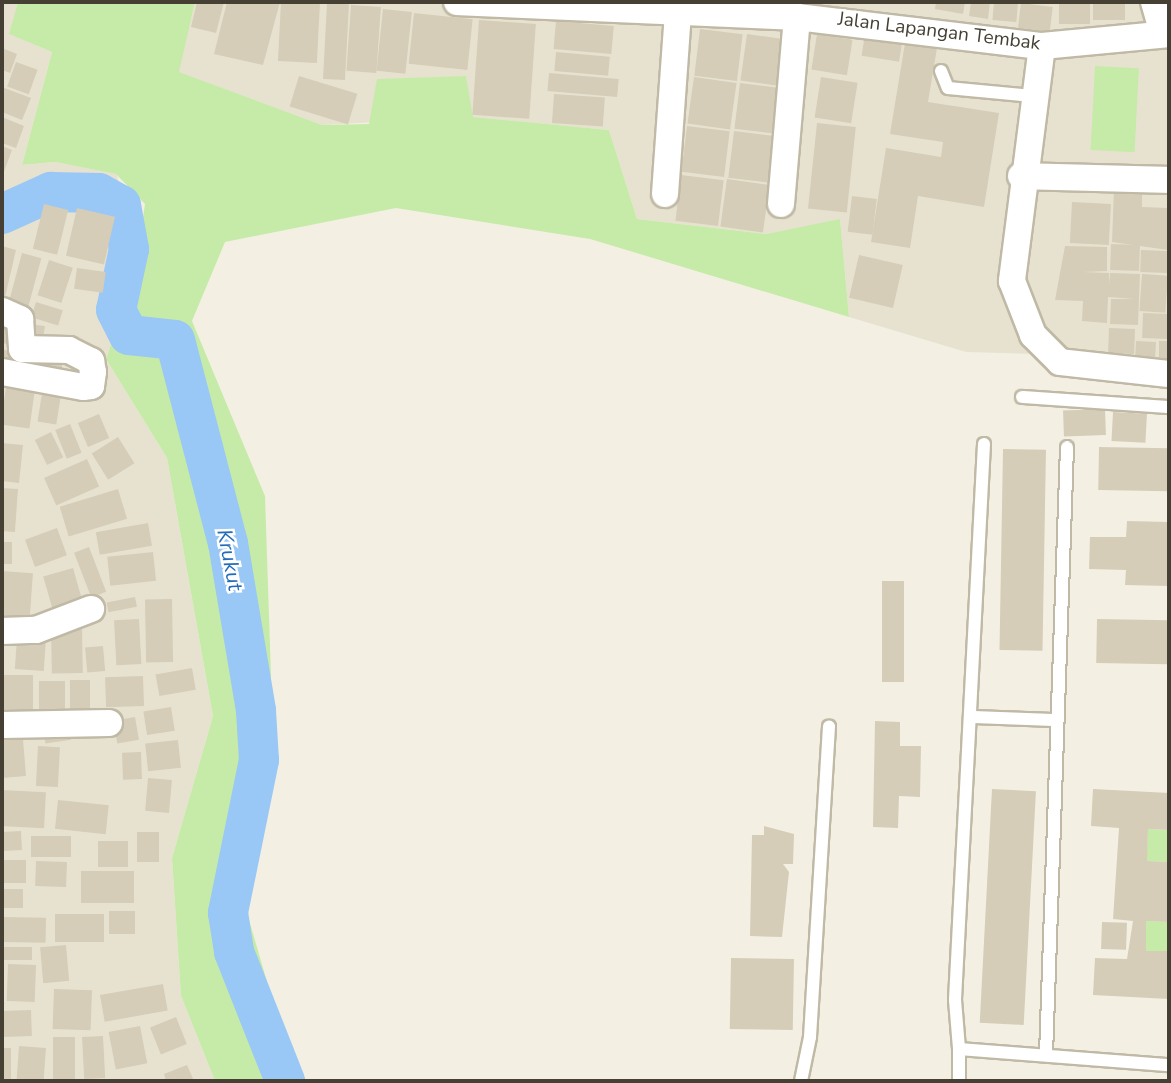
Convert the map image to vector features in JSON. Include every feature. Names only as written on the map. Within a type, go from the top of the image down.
[{"type":"street","name":"Jalan Lapangan Tembak","points":[[457,2],[797,17],[898,13],[1042,46],[1166,34]]},
{"type":"street","points":[[1154,2],[1166,34]]},
{"type":"street","points":[[665,194],[678,11]]},
{"type":"street","points":[[781,204],[797,17]]},
{"type":"street","points":[[1042,46],[1021,176],[1012,281],[1033,335],[1059,362],[1169,374]]},
{"type":"street","points":[[1021,176],[1169,180]]},
{"type":"street","points":[[2,311],[20,319],[22,349],[69,350],[91,361],[93,372],[91,386],[83,387],[2,372]]},
{"type":"street","points":[[2,631],[36,630],[91,609]]},
{"type":"street","points":[[2,725],[109,723]]},
{"type":"lane","points":[[942,71],[948,88],[1034,96]]},
{"type":"lane","points":[[1022,397],[1169,407]]},
{"type":"lane","points":[[959,1081],[955,1000],[973,718],[984,444]]},
{"type":"lane","points":[[1046,1055],[1054,720],[1067,447]]},
{"type":"lane","points":[[973,718],[1054,720]]},
{"type":"lane","points":[[801,1081],[810,1037],[829,727]]},
{"type":"lane","points":[[959,1049],[1169,1065]]},
{"type":"shaded area","points":[[2,2],[18,2],[10,34],[52,52],[22,165],[55,162],[117,174],[135,272],[106,359],[167,458],[213,716],[172,858],[181,996],[215,1081],[2,1081]]},
{"type":"shaded area","points":[[195,2],[1169,2],[1169,358],[966,352],[849,317],[840,220],[766,234],[637,219],[609,130],[472,117],[322,125],[178,72]]},
{"type":"green space","points":[[18,2],[195,2],[179,72],[322,125],[369,124],[377,79],[466,76],[473,117],[609,130],[637,219],[766,234],[840,219],[849,317],[590,239],[396,208],[225,242],[192,321],[265,496],[271,675],[265,816],[247,913],[296,1081],[215,1081],[181,996],[172,858],[213,716],[167,458],[106,359],[135,272],[145,204],[116,174],[55,162],[22,165],[52,52],[9,34]]},
{"type":"green space","points":[[1095,66],[1139,68],[1135,152],[1091,150]]},
{"type":"green space","points":[[1148,829],[1169,830],[1167,862],[1146,861]]},
{"type":"green space","points":[[1146,921],[1169,922],[1168,952],[1145,951]]},
{"type":"building","points":[[197,2],[224,2],[216,33],[191,27]]},
{"type":"building","points":[[227,2],[280,2],[263,65],[214,54]]},
{"type":"building","points":[[281,2],[320,4],[317,63],[278,61]]},
{"type":"building","points":[[936,2],[965,2],[963,14],[935,9]]},
{"type":"building","points":[[971,2],[990,2],[988,19],[969,16]]},
{"type":"building","points":[[994,2],[1018,4],[1016,22],[992,20]]},
{"type":"building","points":[[1059,2],[1090,2],[1090,24],[1059,24]]},
{"type":"building","points":[[1093,2],[1125,2],[1125,20],[1093,20]]},
{"type":"building","points":[[327,3],[349,4],[345,80],[323,79]]},
{"type":"building","points":[[1021,3],[1053,7],[1050,32],[1018,28]]},
{"type":"building","points":[[351,5],[381,7],[376,73],[346,71]]},
{"type":"building","points":[[383,9],[412,12],[405,74],[377,71]]},
{"type":"building","points":[[414,13],[473,19],[467,70],[409,64]]},
{"type":"building","points":[[479,20],[536,24],[529,119],[472,115]]},
{"type":"building","points":[[556,21],[614,26],[611,54],[554,49]]},
{"type":"building","points":[[700,29],[743,34],[737,81],[694,76]]},
{"type":"building","points":[[747,34],[790,40],[783,87],[740,81]]},
{"type":"building","points":[[817,34],[853,40],[847,75],[811,70]]},
{"type":"building","points":[[865,34],[903,40],[899,62],[862,56]]},
{"type":"building","points":[[905,43],[937,48],[928,102],[999,113],[984,207],[918,196],[910,248],[871,242],[886,148],[941,157],[943,142],[890,134]]},
{"type":"building","points":[[2,48],[17,54],[10,73],[2,70]]},
{"type":"building","points":[[556,52],[610,57],[608,76],[554,71]]},
{"type":"building","points":[[16,62],[38,70],[29,94],[7,86]]},
{"type":"building","points":[[549,73],[619,79],[617,97],[547,91]]},
{"type":"building","points":[[299,76],[357,94],[348,124],[290,107]]},
{"type":"building","points":[[694,77],[737,83],[730,130],[687,124]]},
{"type":"building","points":[[821,77],[858,83],[851,123],[815,117]]},
{"type":"building","points":[[740,83],[783,88],[777,134],[734,129]]},
{"type":"building","points":[[2,87],[31,98],[22,120],[2,112]]},
{"type":"building","points":[[554,94],[605,98],[603,126],[552,123]]},
{"type":"building","points":[[2,117],[24,126],[16,148],[2,143]]},
{"type":"building","points":[[817,123],[856,127],[847,213],[808,209]]},
{"type":"building","points":[[687,126],[730,131],[724,177],[681,172]]},
{"type":"building","points":[[734,131],[777,136],[771,183],[728,178]]},
{"type":"building","points":[[2,146],[12,150],[2,177]]},
{"type":"building","points":[[681,175],[724,180],[718,226],[675,221]]},
{"type":"building","points":[[727,179],[770,185],[763,233],[720,227]]},
{"type":"building","points":[[1114,188],[1142,189],[1142,207],[1169,208],[1168,250],[1112,242]]},
{"type":"building","points":[[852,196],[877,199],[872,235],[848,232]]},
{"type":"building","points":[[1072,202],[1111,204],[1109,245],[1070,243]]},
{"type":"building","points":[[44,204],[68,210],[57,255],[33,249]]},
{"type":"building","points":[[77,208],[115,217],[104,265],[66,256]]},
{"type":"building","points":[[1111,244],[1140,245],[1139,271],[1110,270]]},
{"type":"building","points":[[2,246],[16,250],[3,306],[2,306]]},
{"type":"building","points":[[1065,246],[1107,247],[1107,271],[1083,272],[1109,273],[1109,285],[1110,273],[1140,274],[1138,325],[1110,324],[1111,299],[1134,299],[1108,297],[1107,323],[1082,321],[1083,301],[1055,300]]},
{"type":"building","points":[[1141,250],[1168,251],[1167,273],[1140,272]]},
{"type":"building","points":[[22,253],[41,258],[27,313],[7,308]]},
{"type":"building","points":[[859,255],[903,265],[893,308],[849,298]]},
{"type":"building","points":[[49,260],[73,268],[61,303],[38,295]]},
{"type":"building","points":[[77,268],[106,272],[103,293],[74,289]]},
{"type":"building","points":[[1142,274],[1168,276],[1165,313],[1139,311]]},
{"type":"building","points":[[36,302],[63,310],[58,325],[31,317]]},
{"type":"building","points":[[1143,313],[1169,314],[1168,339],[1142,338]]},
{"type":"building","points":[[2,318],[17,321],[12,345],[2,343]]},
{"type":"building","points":[[28,324],[45,326],[43,342],[26,340]]},
{"type":"building","points":[[1109,328],[1135,329],[1134,354],[1108,353]]},
{"type":"building","points":[[1136,341],[1156,342],[1155,365],[1135,364]]},
{"type":"building","points":[[1159,341],[1169,341],[1169,367],[1159,367]]},
{"type":"building","points":[[2,349],[13,352],[9,369],[2,367]]},
{"type":"building","points":[[44,355],[62,355],[62,369],[44,369]]},
{"type":"building","points":[[7,380],[36,384],[29,429],[2,425]]},
{"type":"building","points":[[43,387],[62,390],[56,425],[38,422]]},
{"type":"building","points":[[1105,409],[1106,435],[1064,436],[1063,410]]},
{"type":"building","points":[[1113,412],[1147,414],[1145,443],[1111,441]]},
{"type":"building","points":[[99,414],[109,438],[88,447],[78,423]]},
{"type":"building","points":[[70,424],[82,453],[67,459],[55,430]]},
{"type":"building","points":[[51,432],[63,457],[47,465],[35,440]]},
{"type":"building","points":[[118,437],[134,463],[108,480],[92,453]]},
{"type":"building","points":[[2,443],[23,445],[19,483],[2,481]]},
{"type":"building","points":[[1099,447],[1169,448],[1168,491],[1098,490]]},
{"type":"building","points":[[1003,449],[1046,450],[1042,651],[999,650]]},
{"type":"building","points":[[87,459],[99,486],[56,506],[44,478]]},
{"type":"building","points":[[2,488],[18,489],[15,532],[2,531]]},
{"type":"building","points":[[118,489],[127,519],[69,536],[60,507]]},
{"type":"building","points":[[1127,521],[1169,522],[1169,586],[1125,585],[1126,570],[1089,569],[1090,537],[1126,537]]},
{"type":"building","points":[[148,523],[152,546],[100,555],[96,532]]},
{"type":"building","points":[[57,528],[67,555],[35,567],[25,540]]},
{"type":"building","points":[[2,542],[12,542],[12,564],[2,564]]},
{"type":"building","points":[[89,547],[106,592],[91,598],[74,553]]},
{"type":"building","points":[[153,552],[156,581],[110,586],[107,557]]},
{"type":"building","points":[[73,568],[84,606],[54,615],[43,577]]},
{"type":"building","points":[[2,571],[33,573],[29,624],[2,622]]},
{"type":"building","points":[[882,581],[904,581],[904,682],[882,682]]},
{"type":"building","points":[[135,597],[137,607],[108,612],[107,603]]},
{"type":"building","points":[[145,599],[172,599],[173,662],[146,662]]},
{"type":"building","points":[[139,619],[141,664],[116,665],[114,620]]},
{"type":"building","points":[[1097,619],[1169,620],[1168,664],[1096,663]]},
{"type":"building","points":[[82,627],[83,673],[52,674],[51,628]]},
{"type":"building","points":[[17,638],[46,640],[44,671],[15,669]]},
{"type":"building","points":[[103,646],[105,671],[87,672],[85,648]]},
{"type":"building","points":[[192,668],[196,690],[159,696],[156,674]]},
{"type":"building","points":[[2,675],[33,675],[33,710],[2,710]]},
{"type":"building","points":[[143,676],[144,706],[106,707],[105,677]]},
{"type":"building","points":[[70,680],[90,680],[90,711],[70,711]]},
{"type":"building","points":[[39,681],[65,681],[65,713],[39,713]]},
{"type":"building","points":[[171,707],[175,731],[147,735],[143,711]]},
{"type":"building","points":[[135,717],[139,740],[117,743],[113,721]]},
{"type":"building","points":[[875,721],[900,722],[900,746],[921,746],[920,797],[899,796],[898,828],[873,827]]},
{"type":"building","points":[[69,725],[71,740],[45,743],[43,729]]},
{"type":"building","points":[[22,727],[26,776],[2,778],[2,729]]},
{"type":"building","points":[[178,740],[181,768],[148,771],[145,743]]},
{"type":"building","points":[[38,746],[60,747],[58,787],[36,786]]},
{"type":"building","points":[[141,752],[142,779],[123,780],[122,753]]},
{"type":"building","points":[[148,778],[172,780],[169,813],[145,811]]},
{"type":"building","points":[[992,789],[1036,791],[1024,1025],[980,1023]]},
{"type":"building","points":[[1093,789],[1169,793],[1169,830],[1148,829],[1147,861],[1169,862],[1169,922],[1146,921],[1146,951],[1169,951],[1169,999],[1093,995],[1095,958],[1127,959],[1133,921],[1113,919],[1119,828],[1091,826]]},
{"type":"building","points":[[2,790],[46,792],[44,828],[2,826]]},
{"type":"building","points":[[58,800],[109,805],[106,834],[55,829]]},
{"type":"building","points":[[764,826],[794,834],[793,864],[783,864],[789,872],[782,937],[750,936],[752,835],[764,835]]},
{"type":"building","points":[[21,831],[22,850],[3,851],[2,832]]},
{"type":"building","points":[[137,832],[159,832],[159,862],[137,862]]},
{"type":"building","points":[[31,836],[71,836],[71,857],[31,857]]},
{"type":"building","points":[[98,841],[128,841],[128,867],[98,867]]},
{"type":"building","points":[[2,860],[26,860],[26,883],[2,883]]},
{"type":"building","points":[[36,861],[67,862],[66,887],[35,886]]},
{"type":"building","points":[[81,871],[134,871],[134,903],[81,903]]},
{"type":"building","points":[[2,889],[23,889],[23,908],[2,908]]},
{"type":"building","points":[[109,911],[135,911],[135,934],[109,934]]},
{"type":"building","points":[[55,914],[104,914],[104,942],[55,942]]},
{"type":"building","points":[[2,917],[46,918],[46,943],[2,942]]},
{"type":"building","points":[[1102,922],[1127,923],[1126,950],[1101,949]]},
{"type":"building","points":[[66,945],[69,981],[43,983],[40,947]]},
{"type":"building","points":[[2,947],[32,947],[32,960],[2,960]]},
{"type":"building","points":[[731,958],[794,959],[793,1030],[730,1029]]},
{"type":"building","points":[[8,964],[36,965],[35,1002],[7,1001]]},
{"type":"building","points":[[163,984],[168,1011],[105,1022],[100,995]]},
{"type":"building","points":[[54,989],[92,990],[91,1030],[53,1029]]},
{"type":"building","points":[[31,1010],[32,1036],[3,1037],[2,1011]]},
{"type":"building","points":[[176,1017],[187,1044],[161,1054],[150,1027]]},
{"type":"building","points":[[140,1026],[147,1063],[116,1069],[109,1032]]},
{"type":"building","points":[[103,1036],[105,1078],[84,1079],[82,1037]]},
{"type":"building","points":[[53,1037],[75,1037],[75,1081],[53,1081]]},
{"type":"building","points":[[19,1046],[46,1048],[44,1081],[17,1081]]},
{"type":"building","points":[[2,1048],[11,1048],[11,1081],[2,1081]]},
{"type":"building","points":[[187,1065],[194,1081],[166,1081],[164,1074]]},
{"type":"waterway","name":"Krukut","points":[[2,214],[51,192],[99,193],[121,205],[129,249],[116,310],[129,335],[175,340],[228,543],[256,711],[259,760],[228,913],[234,952],[285,1081]]}]
